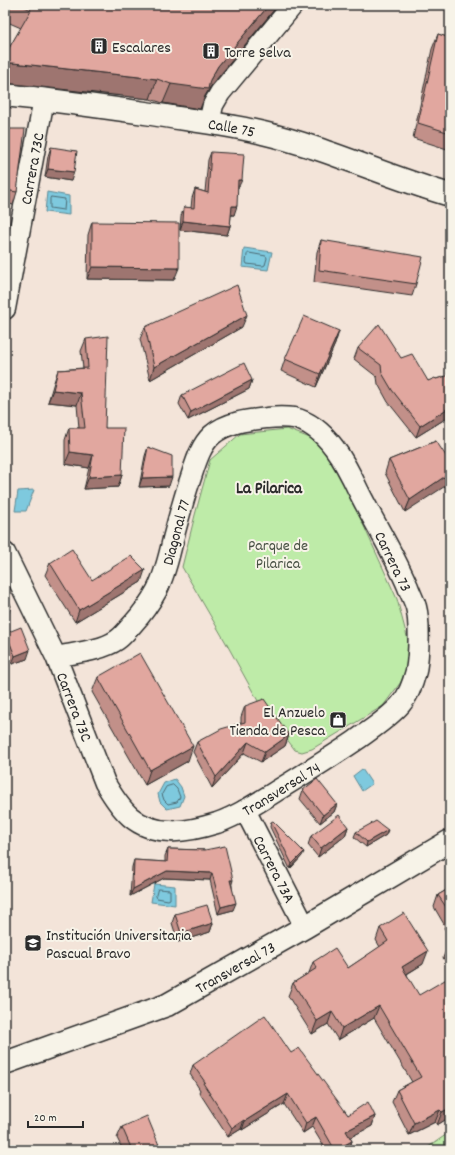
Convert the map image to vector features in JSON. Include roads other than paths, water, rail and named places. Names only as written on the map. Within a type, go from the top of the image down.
[{"type":"main road","name":"Calle 75","points":[[5,95],[44,99],[209,123],[262,133],[334,154],[383,173],[450,195]]},
{"type":"main road","name":"Transversal 73","points":[[5,1063],[167,1005],[305,927],[450,841]]},
{"type":"street","points":[[209,123],[213,105],[220,94],[293,5]]},
{"type":"street","name":"Carrera 73C","points":[[5,309],[44,99]]},
{"type":"street","name":"Diagonal 77","points":[[56,657],[103,647],[117,640],[150,603],[158,589],[165,570],[183,503],[198,457],[210,437],[218,430],[228,425],[272,418],[294,418]]},
{"type":"street","name":"Carrera 73","points":[[294,418],[307,424],[328,438],[340,456],[398,564],[416,607],[418,649],[416,671],[407,696],[400,706],[381,722]]},
{"type":"street","name":"Carrera 73C","points":[[5,553],[56,657],[105,783],[126,814],[140,824],[156,830],[171,832]]},
{"type":"street","name":"Transversal 74","points":[[171,832],[217,823],[245,810],[332,756],[381,722]]},
{"type":"street","name":"Carrera 73A","points":[[245,810],[305,927]]},
{"type":"water","points":[[47,192],[69,196],[69,215],[45,212]]},
{"type":"water","points":[[244,248],[272,252],[268,270],[242,267]]},
{"type":"water","points":[[34,490],[26,511],[15,511],[18,491]]},
{"type":"water","points":[[362,769],[372,784],[362,791],[353,776]]},
{"type":"water","points":[[175,779],[181,787],[184,796],[180,806],[167,809],[160,802],[158,794],[164,783]]},
{"type":"water","points":[[154,884],[175,886],[175,905],[151,902]]},
{"type":"waterway","points":[[5,1147],[11,1150]]},
{"type":"place","name":"Escalares","points":[[99,46]]},
{"type":"place","name":"Torre Selva","points":[[211,51]]},
{"type":"place","name":"El Anzuelo Tienda de Pesca","points":[[338,720]]},
{"type":"place","name":"Institución Universitaria Pascual Bravo","points":[[33,943]]},
{"type":"district","name":"La Pilarica","points":[[269,487]]},
{"type":"park label","name":"Parque de Pilarica","points":[[278,553]]}]
